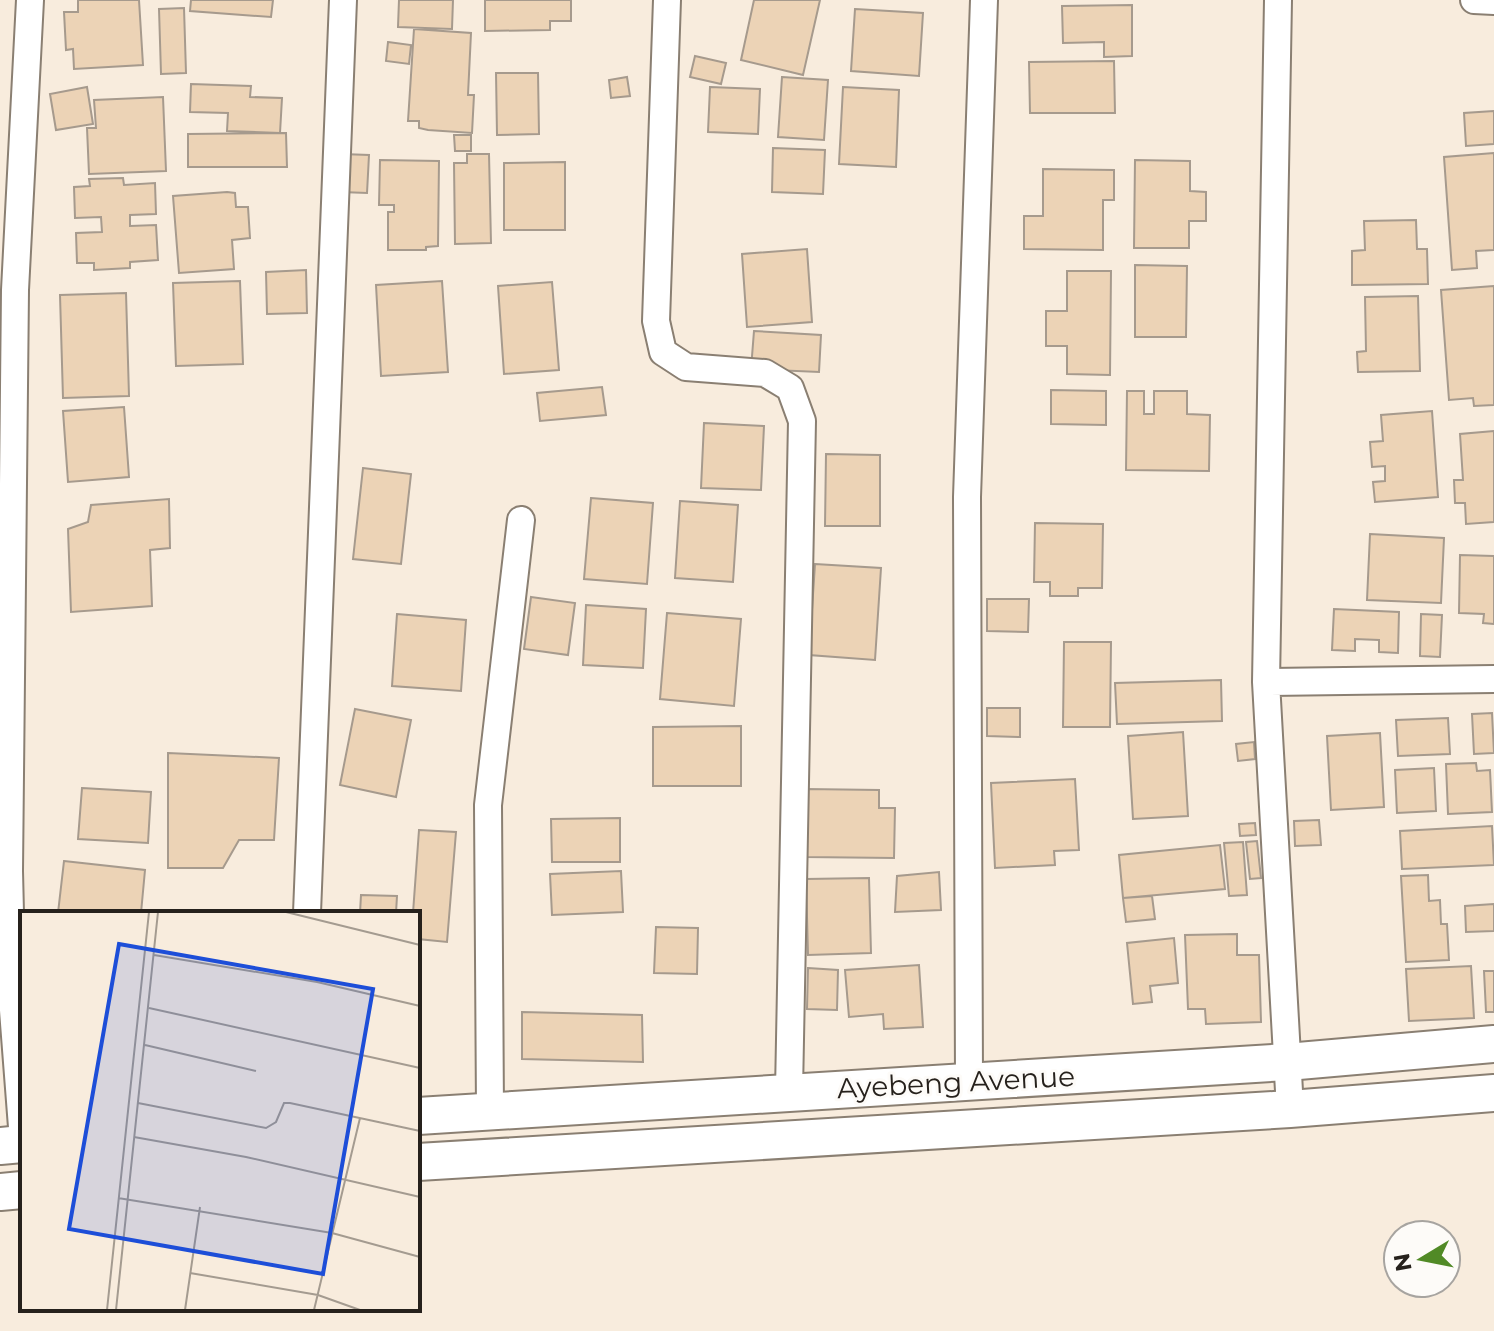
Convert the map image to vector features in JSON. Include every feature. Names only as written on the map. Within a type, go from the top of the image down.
[{"type":"street","points":[[20,1101],[12,997],[9,871],[15,290],[30,0]]},
{"type":"street","points":[[307,911],[343,0]]},
{"type":"street","points":[[667,0],[656,321],[663,352],[686,367],[765,373],[790,388],[802,421],[789,1091]]},
{"type":"street","points":[[969,1081],[967,497],[984,0]]},
{"type":"street","points":[[1278,0],[1266,682],[1290,1109]]},
{"type":"street","points":[[1474,0],[1494,1]]},
{"type":"street","points":[[490,1111],[488,805],[521,520]]},
{"type":"street","points":[[1266,682],[1494,679]]},
{"type":"street","name":"Ayebeng Avenue","points":[[420,1116],[1287,1062],[1494,1044]]},
{"type":"street","name":"Ayebeng Avenue","points":[[420,1162],[1290,1109],[1494,1093]]},
{"type":"street","points":[[0,1146],[20,1144]]},
{"type":"street","points":[[0,1192],[20,1190]]},
{"type":"building","points":[[78,0],[139,0],[143,65],[74,69],[73,49],[66,50],[64,12],[78,12]]},
{"type":"building","points":[[191,0],[273,0],[271,17],[190,11]]},
{"type":"building","points":[[399,0],[453,0],[452,29],[398,27]]},
{"type":"building","points":[[485,0],[571,0],[571,21],[550,21],[550,30],[485,31]]},
{"type":"building","points":[[754,0],[820,0],[803,75],[741,60]]},
{"type":"building","points":[[1132,5],[1132,56],[1104,57],[1104,42],[1063,43],[1062,6]]},
{"type":"building","points":[[184,8],[186,73],[161,74],[159,9]]},
{"type":"building","points":[[855,9],[923,13],[919,76],[851,71]]},
{"type":"building","points":[[414,29],[471,33],[468,95],[474,95],[472,133],[428,130],[419,128],[419,121],[408,121]]},
{"type":"building","points":[[388,42],[411,45],[409,64],[386,61]]},
{"type":"building","points":[[695,56],[726,63],[721,84],[690,77]]},
{"type":"building","points":[[1114,61],[1115,113],[1030,113],[1029,62]]},
{"type":"building","points":[[496,73],[538,73],[539,134],[497,135]]},
{"type":"building","points":[[627,77],[630,96],[611,98],[609,80]]},
{"type":"building","points":[[782,77],[828,80],[824,140],[778,137]]},
{"type":"building","points":[[191,84],[251,86],[250,97],[282,98],[280,133],[227,131],[228,113],[190,112]]},
{"type":"building","points":[[87,87],[93,124],[56,130],[50,94]]},
{"type":"building","points":[[710,87],[760,89],[758,134],[708,132]]},
{"type":"building","points":[[843,87],[899,90],[896,167],[839,164]]},
{"type":"building","points":[[163,97],[166,171],[89,174],[87,128],[96,128],[94,100]]},
{"type":"building","points":[[1494,111],[1494,144],[1466,146],[1464,113]]},
{"type":"building","points":[[286,133],[287,167],[188,167],[188,134]]},
{"type":"building","points":[[454,135],[471,135],[471,151],[455,151]]},
{"type":"building","points":[[773,148],[825,150],[823,194],[772,192]]},
{"type":"building","points":[[1494,153],[1494,250],[1476,251],[1477,268],[1452,270],[1444,157]]},
{"type":"building","points":[[342,154],[369,155],[367,193],[341,192]]},
{"type":"building","points":[[467,154],[489,154],[491,243],[455,244],[454,163],[467,163]]},
{"type":"building","points":[[380,160],[439,161],[438,246],[426,247],[426,250],[388,250],[388,212],[394,212],[394,205],[379,205]]},
{"type":"building","points":[[1135,160],[1190,161],[1190,191],[1206,192],[1206,221],[1189,221],[1189,248],[1134,248]]},
{"type":"building","points":[[565,162],[565,230],[504,230],[504,163]]},
{"type":"building","points":[[1043,169],[1114,170],[1114,200],[1103,200],[1103,250],[1024,249],[1024,216],[1043,216]]},
{"type":"building","points":[[123,178],[124,185],[155,183],[156,214],[130,215],[130,226],[156,225],[158,260],[130,262],[130,268],[94,270],[94,263],[77,263],[76,233],[102,232],[101,217],[75,218],[74,187],[90,186],[89,179]]},
{"type":"building","points":[[235,193],[236,207],[248,207],[250,238],[232,240],[234,269],[179,273],[173,196]]},
{"type":"building","points":[[1416,220],[1417,249],[1427,249],[1428,284],[1352,285],[1352,251],[1365,250],[1364,221]]},
{"type":"building","points":[[807,249],[812,322],[747,327],[742,254]]},
{"type":"building","points":[[1135,265],[1187,266],[1186,337],[1135,337]]},
{"type":"building","points":[[306,270],[307,313],[267,314],[266,272]]},
{"type":"building","points":[[1067,271],[1111,271],[1110,375],[1067,374],[1067,346],[1046,346],[1046,311],[1067,311]]},
{"type":"building","points":[[240,281],[243,364],[176,366],[173,283]]},
{"type":"building","points":[[442,281],[448,372],[381,376],[376,285]]},
{"type":"building","points":[[552,282],[559,370],[504,374],[498,286]]},
{"type":"building","points":[[1494,286],[1494,405],[1474,406],[1473,398],[1449,400],[1441,290]]},
{"type":"building","points":[[126,293],[129,396],[63,398],[60,295]]},
{"type":"building","points":[[1418,296],[1420,371],[1358,372],[1357,352],[1366,351],[1365,297]]},
{"type":"building","points":[[754,331],[821,335],[819,372],[751,369]]},
{"type":"building","points":[[602,387],[606,415],[540,421],[537,393]]},
{"type":"building","points":[[1051,390],[1106,391],[1106,425],[1051,424]]},
{"type":"building","points":[[1127,391],[1144,391],[1144,414],[1154,414],[1154,391],[1187,391],[1187,414],[1210,415],[1209,471],[1126,470]]},
{"type":"building","points":[[124,407],[129,477],[68,482],[63,411]]},
{"type":"building","points":[[1432,411],[1438,497],[1375,502],[1373,482],[1385,481],[1385,466],[1372,467],[1370,442],[1383,441],[1381,415]]},
{"type":"building","points":[[704,423],[764,426],[761,490],[701,488]]},
{"type":"building","points":[[1494,431],[1494,522],[1466,524],[1465,503],[1455,503],[1454,480],[1463,480],[1460,434]]},
{"type":"building","points":[[826,454],[880,455],[880,526],[825,526]]},
{"type":"building","points":[[363,468],[411,474],[401,564],[353,559]]},
{"type":"building","points":[[591,498],[653,503],[647,584],[584,579]]},
{"type":"building","points":[[169,499],[170,548],[150,550],[152,606],[71,612],[68,529],[88,522],[91,505]]},
{"type":"building","points":[[680,501],[738,505],[733,582],[675,578]]},
{"type":"building","points":[[1035,523],[1103,524],[1102,588],[1078,588],[1078,596],[1050,596],[1050,582],[1034,582]]},
{"type":"building","points":[[1370,534],[1444,538],[1441,603],[1367,600]]},
{"type":"building","points":[[1460,555],[1494,556],[1494,624],[1483,623],[1484,614],[1459,613]]},
{"type":"building","points":[[815,564],[881,568],[875,660],[809,655]]},
{"type":"building","points":[[531,597],[575,603],[568,655],[524,649]]},
{"type":"building","points":[[987,599],[1029,599],[1028,632],[987,631]]},
{"type":"building","points":[[586,605],[646,609],[643,668],[583,665]]},
{"type":"building","points":[[1334,609],[1399,612],[1398,653],[1379,652],[1379,640],[1355,639],[1355,651],[1332,650]]},
{"type":"building","points":[[667,613],[741,619],[734,706],[660,699]]},
{"type":"building","points":[[397,614],[466,620],[461,691],[392,686]]},
{"type":"building","points":[[1421,614],[1442,615],[1440,657],[1420,656]]},
{"type":"building","points":[[1064,642],[1111,642],[1110,727],[1063,727]]},
{"type":"building","points":[[1221,680],[1222,721],[1117,724],[1115,683]]},
{"type":"building","points":[[987,708],[1020,708],[1020,737],[987,736]]},
{"type":"building","points":[[355,709],[411,720],[396,797],[340,785]]},
{"type":"building","points":[[1492,713],[1494,753],[1474,754],[1472,714]]},
{"type":"building","points":[[1448,718],[1450,754],[1398,756],[1396,720]]},
{"type":"building","points":[[741,726],[741,786],[653,786],[653,727]]},
{"type":"building","points":[[1183,732],[1188,816],[1133,819],[1128,736]]},
{"type":"building","points":[[1380,733],[1384,807],[1331,810],[1327,736]]},
{"type":"building","points":[[1254,742],[1255,759],[1238,761],[1236,744]]},
{"type":"building","points":[[168,753],[279,758],[274,840],[239,840],[223,868],[168,868]]},
{"type":"building","points":[[1476,763],[1477,771],[1490,770],[1492,812],[1448,814],[1446,764]]},
{"type":"building","points":[[1434,768],[1436,811],[1397,813],[1395,770]]},
{"type":"building","points":[[1075,779],[1079,850],[1054,851],[1055,865],[995,868],[991,783]]},
{"type":"building","points":[[82,788],[151,792],[148,843],[78,839]]},
{"type":"building","points":[[806,789],[879,790],[879,808],[895,808],[894,858],[805,857]]},
{"type":"building","points":[[620,818],[620,862],[552,862],[551,819]]},
{"type":"building","points":[[1319,820],[1321,845],[1295,846],[1294,821]]},
{"type":"building","points":[[1255,823],[1256,835],[1240,836],[1239,824]]},
{"type":"building","points":[[1492,826],[1494,865],[1402,869],[1400,831]]},
{"type":"building","points":[[419,830],[456,832],[447,942],[420,939],[420,911],[413,911]]},
{"type":"building","points":[[1257,841],[1261,878],[1250,879],[1246,842]]},
{"type":"building","points":[[1243,842],[1247,895],[1229,896],[1224,843]]},
{"type":"building","points":[[1220,845],[1225,889],[1123,898],[1119,855]]},
{"type":"building","points":[[64,861],[145,870],[141,911],[58,911]]},
{"type":"building","points":[[621,871],[623,912],[552,915],[550,874]]},
{"type":"building","points":[[939,872],[941,910],[895,912],[897,876]]},
{"type":"building","points":[[1428,875],[1429,901],[1440,900],[1441,924],[1447,924],[1449,960],[1406,962],[1401,876]]},
{"type":"building","points":[[869,878],[871,953],[808,955],[806,879]]},
{"type":"building","points":[[361,895],[397,896],[396,911],[360,911]]},
{"type":"building","points":[[1152,896],[1155,919],[1126,922],[1123,898]]},
{"type":"building","points":[[1494,904],[1494,931],[1466,932],[1465,906]]},
{"type":"building","points":[[656,927],[698,928],[697,974],[654,973]]},
{"type":"building","points":[[1237,934],[1237,955],[1259,955],[1261,1022],[1206,1024],[1205,1009],[1188,1009],[1185,935]]},
{"type":"building","points":[[1174,938],[1178,983],[1150,986],[1152,1002],[1133,1004],[1127,943]]},
{"type":"building","points":[[919,965],[923,1027],[884,1029],[883,1014],[849,1017],[845,970]]},
{"type":"building","points":[[1471,966],[1474,1018],[1409,1021],[1406,969]]},
{"type":"building","points":[[808,968],[838,970],[837,1010],[807,1009]]},
{"type":"building","points":[[1484,971],[1494,971],[1494,1012],[1486,1012]]},
{"type":"building","points":[[522,1012],[642,1015],[643,1062],[522,1059]]}]
